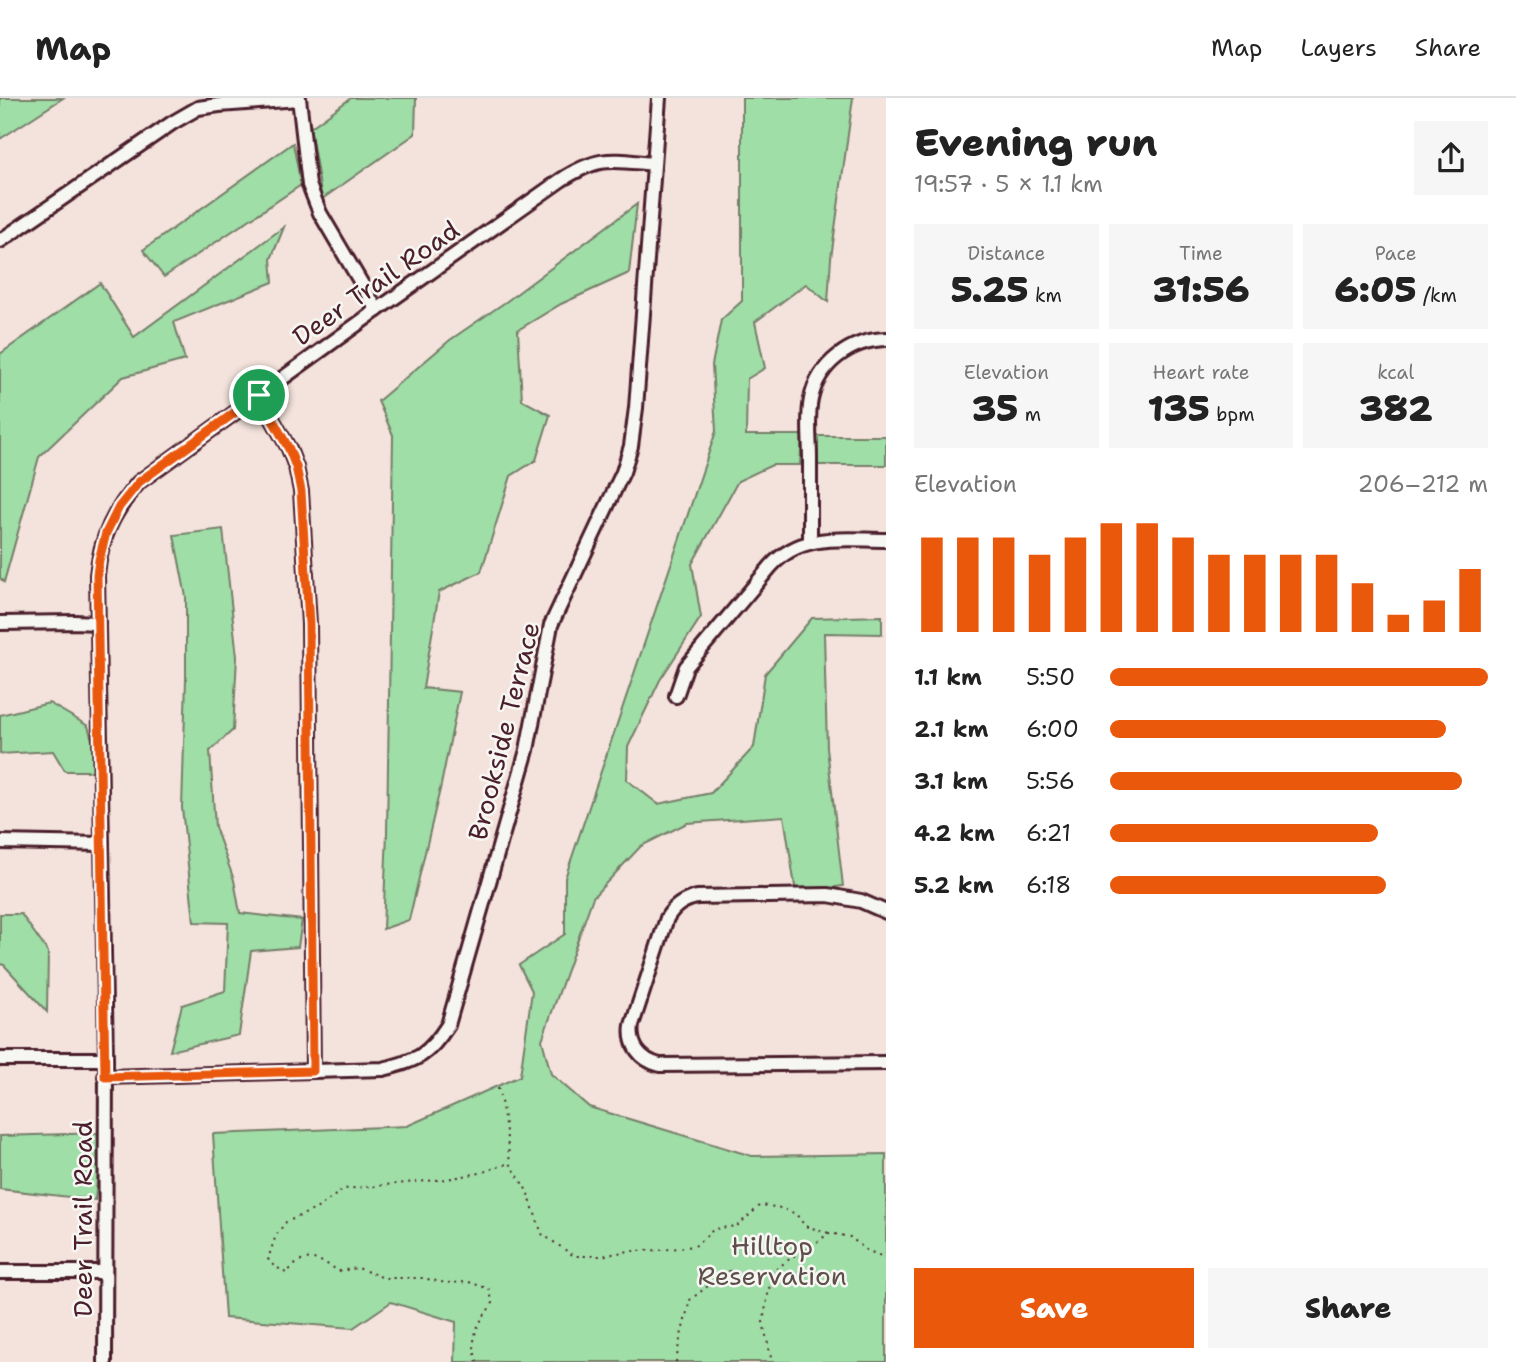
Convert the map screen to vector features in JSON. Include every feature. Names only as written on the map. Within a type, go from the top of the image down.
[{"type":"street","points":[[0,241],[198,108],[299,98],[309,185],[320,213],[377,310]]},
{"type":"street","name":"Brookside Terrace","points":[[105,1077],[383,1069],[424,1055],[448,1025],[527,750],[551,625],[623,472],[631,446],[659,98]]},
{"type":"street","name":"Deer Trail Road","points":[[105,1362],[106,1059],[97,575],[106,533],[119,507],[139,482],[580,168],[607,160],[654,164]]},
{"type":"street","points":[[810,542],[809,410],[814,388],[825,369],[840,354],[859,344],[886,339]]},
{"type":"street","points":[[259,395],[289,449],[301,491],[309,624],[313,1071]]},
{"type":"street","points":[[676,696],[686,667],[777,559],[793,548],[810,542],[886,540]]},
{"type":"street","points":[[0,623],[98,624]]},
{"type":"street","points":[[0,842],[102,844]]},
{"type":"street","points":[[886,912],[850,898],[817,895],[696,897],[684,901],[670,912],[665,923],[632,1025],[632,1039],[638,1052],[647,1060],[660,1065],[886,1063]]},
{"type":"street","points":[[0,1059],[106,1059]]},
{"type":"street","points":[[0,1272],[105,1272]]},
{"type":"path","points":[[498,1088],[510,1163],[527,1191],[541,1234],[574,1256],[601,1256],[695,1245],[714,1229],[737,1226],[761,1205],[796,1214],[805,1226],[850,1237],[866,1250],[886,1258]]},
{"type":"path","points":[[477,1362],[474,1352],[477,1326],[493,1303],[489,1289],[469,1282],[384,1278],[358,1268],[339,1271],[310,1258],[298,1262],[286,1273],[268,1259],[276,1235],[286,1222],[316,1209],[344,1189],[447,1179],[480,1173],[510,1163]]},
{"type":"path","points":[[676,1362],[690,1300],[727,1271],[772,1272],[830,1233]]},
{"type":"path","points":[[772,1272],[763,1322],[772,1362]]},
{"type":"green space","points":[[0,98],[63,98],[0,139]]},
{"type":"green space","points":[[351,98],[416,98],[415,134],[322,199],[310,128]]},
{"type":"green space","name":"Hilltop Reservation","points":[[742,98],[853,98],[831,258],[828,302],[806,284],[755,322],[765,368],[747,379],[746,435],[802,435],[800,465],[772,465],[738,481],[692,564],[701,617],[660,680],[628,747],[627,780],[658,804],[711,793],[754,747],[765,674],[812,618],[882,616],[882,634],[824,633],[827,748],[843,886],[796,893],[784,816],[687,823],[641,846],[593,897],[542,1040],[551,1074],[589,1107],[752,1156],[886,1154],[886,1362],[455,1362],[456,1322],[391,1302],[353,1328],[225,1318],[213,1134],[407,1126],[520,1076],[532,991],[519,965],[565,934],[565,878],[716,431],[712,365],[721,320],[742,301]]},
{"type":"green space","points":[[293,143],[301,185],[164,277],[143,250]]},
{"type":"green space","points":[[637,204],[629,273],[561,304],[518,330],[522,400],[550,415],[536,460],[511,476],[481,572],[439,592],[423,688],[460,692],[409,920],[383,929],[393,435],[378,401],[450,340]]},
{"type":"green space","points":[[284,227],[271,259],[273,282],[174,322],[185,360],[123,377],[39,457],[4,582],[0,578],[0,354],[100,283],[134,337]]},
{"type":"green space","points":[[817,436],[886,436],[886,465],[818,465]]},
{"type":"green space","points":[[223,529],[237,657],[233,730],[210,751],[215,827],[234,880],[240,913],[302,920],[298,947],[251,951],[239,1035],[170,1051],[182,1005],[225,991],[228,923],[194,922],[182,808],[186,597],[174,535]]},
{"type":"green space","points":[[49,703],[88,726],[97,757],[93,771],[65,771],[53,751],[0,754],[0,715]]},
{"type":"green space","points":[[0,914],[21,914],[48,952],[47,1012],[4,965],[0,964]]},
{"type":"green space","points":[[102,1133],[95,1200],[0,1189],[0,1136]]},
{"type":"route","points":[[259,395],[289,449],[301,491],[309,624],[313,1071],[105,1077],[97,575],[102,546],[119,507],[139,482],[259,395]]}]
